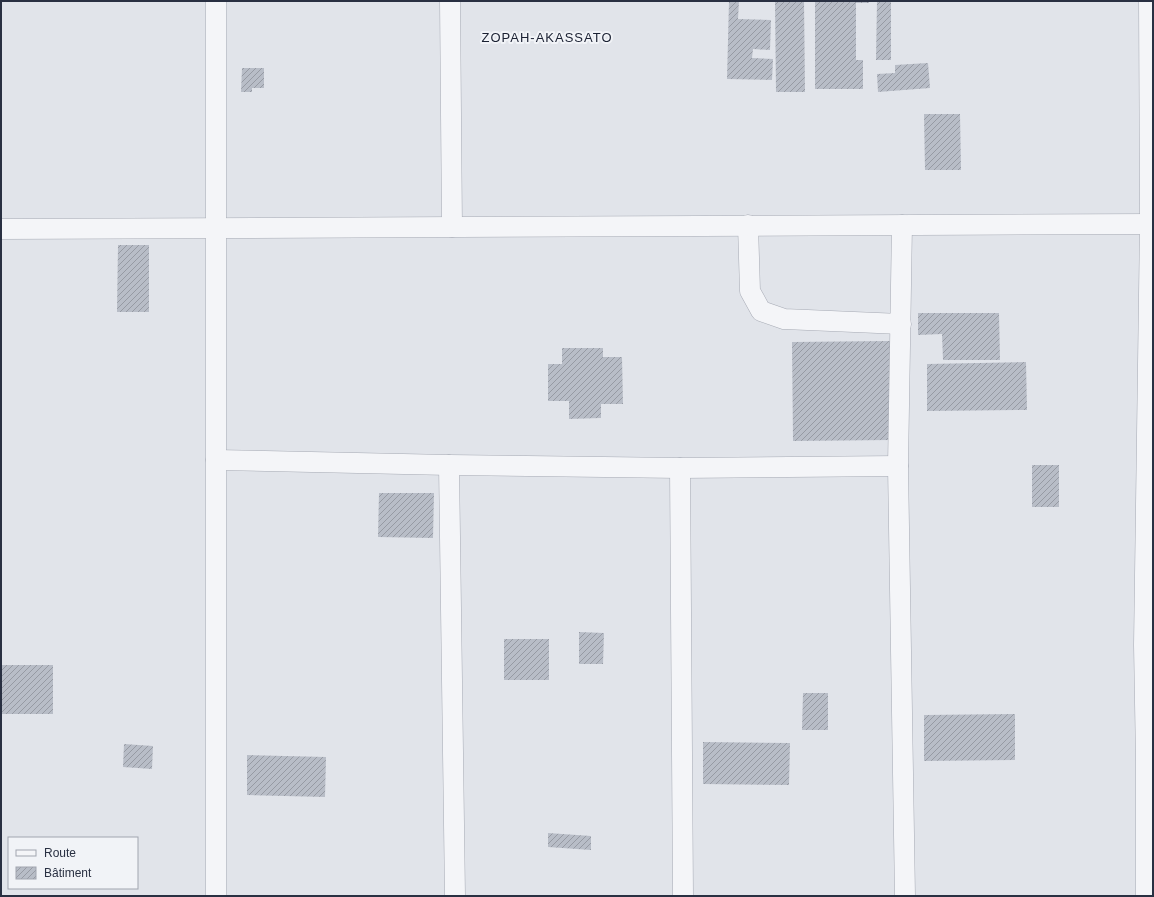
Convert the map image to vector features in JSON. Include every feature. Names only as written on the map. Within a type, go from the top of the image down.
[{"type":"street","points":[[216,1],[216,896]]},
{"type":"street","points":[[450,1],[452,227]]},
{"type":"street","points":[[1146,896],[1144,645],[1149,456],[1151,224],[1149,1]]},
{"type":"street","points":[[1,229],[1151,224]]},
{"type":"street","points":[[748,225],[750,291],[761,311],[784,319],[900,324]]},
{"type":"street","points":[[902,225],[898,466],[905,896]]},
{"type":"street","points":[[216,460],[680,468],[898,466]]},
{"type":"street","points":[[449,465],[455,896]]},
{"type":"street","points":[[680,468],[683,896]]},
{"type":"building","points":[[729,1],[739,1],[738,19],[771,20],[770,50],[753,49],[752,58],[773,59],[772,80],[727,79]]},
{"type":"building","points":[[775,1],[804,1],[805,92],[776,92]]},
{"type":"building","points":[[815,1],[869,1],[869,3],[856,3],[856,60],[863,60],[863,89],[815,89]]},
{"type":"building","points":[[877,1],[891,1],[891,60],[876,60]]},
{"type":"building","points":[[928,63],[930,88],[878,92],[877,74],[895,73],[895,65]]},
{"type":"building","points":[[242,68],[264,68],[264,88],[252,88],[252,92],[241,92]]},
{"type":"building","points":[[924,114],[960,114],[961,170],[925,170]]},
{"type":"building","points":[[118,245],[149,245],[149,312],[117,312]]},
{"type":"building","points":[[918,313],[999,313],[1000,360],[943,360],[942,334],[918,335]]},
{"type":"building","points":[[890,341],[891,440],[793,441],[792,342]]},
{"type":"building","points":[[562,348],[603,348],[603,357],[622,357],[623,404],[601,404],[601,418],[569,419],[569,401],[548,401],[548,364],[562,364]]},
{"type":"building","points":[[1026,362],[1027,410],[927,411],[927,364]]},
{"type":"building","points":[[1032,465],[1059,465],[1059,507],[1032,507]]},
{"type":"building","points":[[379,493],[434,493],[433,538],[378,537]]},
{"type":"building","points":[[579,632],[604,633],[603,664],[579,664]]},
{"type":"building","points":[[504,639],[549,639],[549,680],[504,680]]},
{"type":"building","points":[[1,665],[53,665],[53,714],[1,714]]},
{"type":"building","points":[[803,693],[828,693],[828,730],[802,730]]},
{"type":"building","points":[[1015,714],[1015,760],[924,761],[924,715]]},
{"type":"building","points":[[703,742],[790,743],[789,785],[703,784]]},
{"type":"building","points":[[124,744],[153,746],[152,769],[123,767]]},
{"type":"building","points":[[247,755],[326,757],[325,797],[247,795]]},
{"type":"building","points":[[548,833],[591,836],[591,850],[548,847]]},
{"type":"district","name":"ZOPAH-AKASSATO","points":[[547,37]]}]
